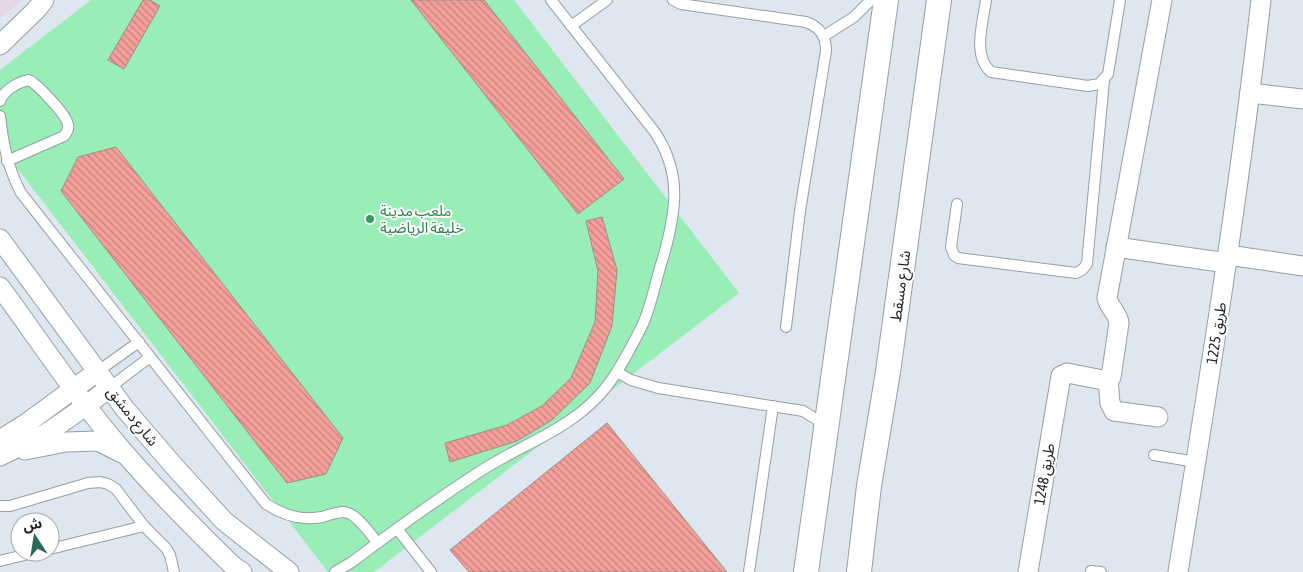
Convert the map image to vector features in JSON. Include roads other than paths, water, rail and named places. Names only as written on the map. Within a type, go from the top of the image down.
[{"type":"street","points":[[0,28],[43,0]]},
{"type":"street","points":[[0,45],[36,10],[43,0]]},
{"type":"street","points":[[806,572],[886,0]]},
{"type":"street","name":"شارع مسقط","points":[[859,572],[939,0]]},
{"type":"street","points":[[1158,417],[1114,411],[1110,403],[1108,379],[1111,377],[1119,323],[1117,315],[1108,303],[1107,298],[1162,0]]},
{"type":"street","name":"طريق 1225","points":[[1178,572],[1227,259],[1261,0]]},
{"type":"street","points":[[1250,93],[1303,99]]},
{"type":"street","name":"شارع دمشق","points":[[0,239],[110,388],[174,465],[224,521],[289,572]]},
{"type":"street","points":[[1116,247],[1303,266]]},
{"type":"street","name":"شارع دمشق","points":[[3,295],[127,456],[186,520],[233,566],[236,572]]},
{"type":"street","points":[[1,450],[27,423],[98,371]]},
{"type":"street","name":"طريق 1248","points":[[1028,572],[1061,376],[1067,373],[1103,380],[1108,379]]},
{"type":"street","points":[[1,450],[47,432],[110,388]]},
{"type":"street","points":[[1,450],[66,442],[98,441],[127,456]]},
{"type":"lane","points":[[335,572],[352,567],[378,543],[479,472],[567,424],[583,412],[597,398],[617,372],[643,322],[666,248],[673,209],[675,182],[671,162],[662,142],[551,0]]},
{"type":"lane","points":[[571,26],[607,0]]},
{"type":"lane","points":[[673,0],[681,4],[806,22],[820,30],[824,36],[826,51],[800,211],[786,327]]},
{"type":"lane","points":[[824,36],[854,17],[871,0]]},
{"type":"lane","points":[[986,0],[980,55],[986,68],[991,72],[1088,86],[1099,84],[1108,74],[1120,0]]},
{"type":"lane","points":[[0,101],[4,94],[22,81],[29,80],[40,86],[68,124],[64,136],[7,161]]},
{"type":"lane","points":[[957,204],[951,247],[954,255],[958,258],[1076,273],[1082,270],[1087,264],[1104,80]]},
{"type":"lane","points":[[0,116],[3,146],[7,161],[21,193],[266,504],[281,512],[297,517],[309,518],[337,512],[349,513],[354,516],[378,543]]},
{"type":"lane","points":[[98,371],[139,342]]},
{"type":"lane","points":[[110,388],[150,357]]},
{"type":"lane","points":[[617,372],[630,380],[658,388],[804,411],[816,419],[826,431]]},
{"type":"lane","points":[[749,572],[773,406]]},
{"type":"lane","points":[[1154,455],[1196,462]]},
{"type":"lane","points":[[0,506],[10,506],[88,483],[100,482],[108,484],[116,489],[144,526],[166,548],[170,555],[174,572]]},
{"type":"lane","points":[[60,547],[144,526]]},
{"type":"lane","points":[[398,530],[431,572]]},
{"type":"place","name":"ملعب مدينة خليفة الرياضية","points":[[370,219]]}]
